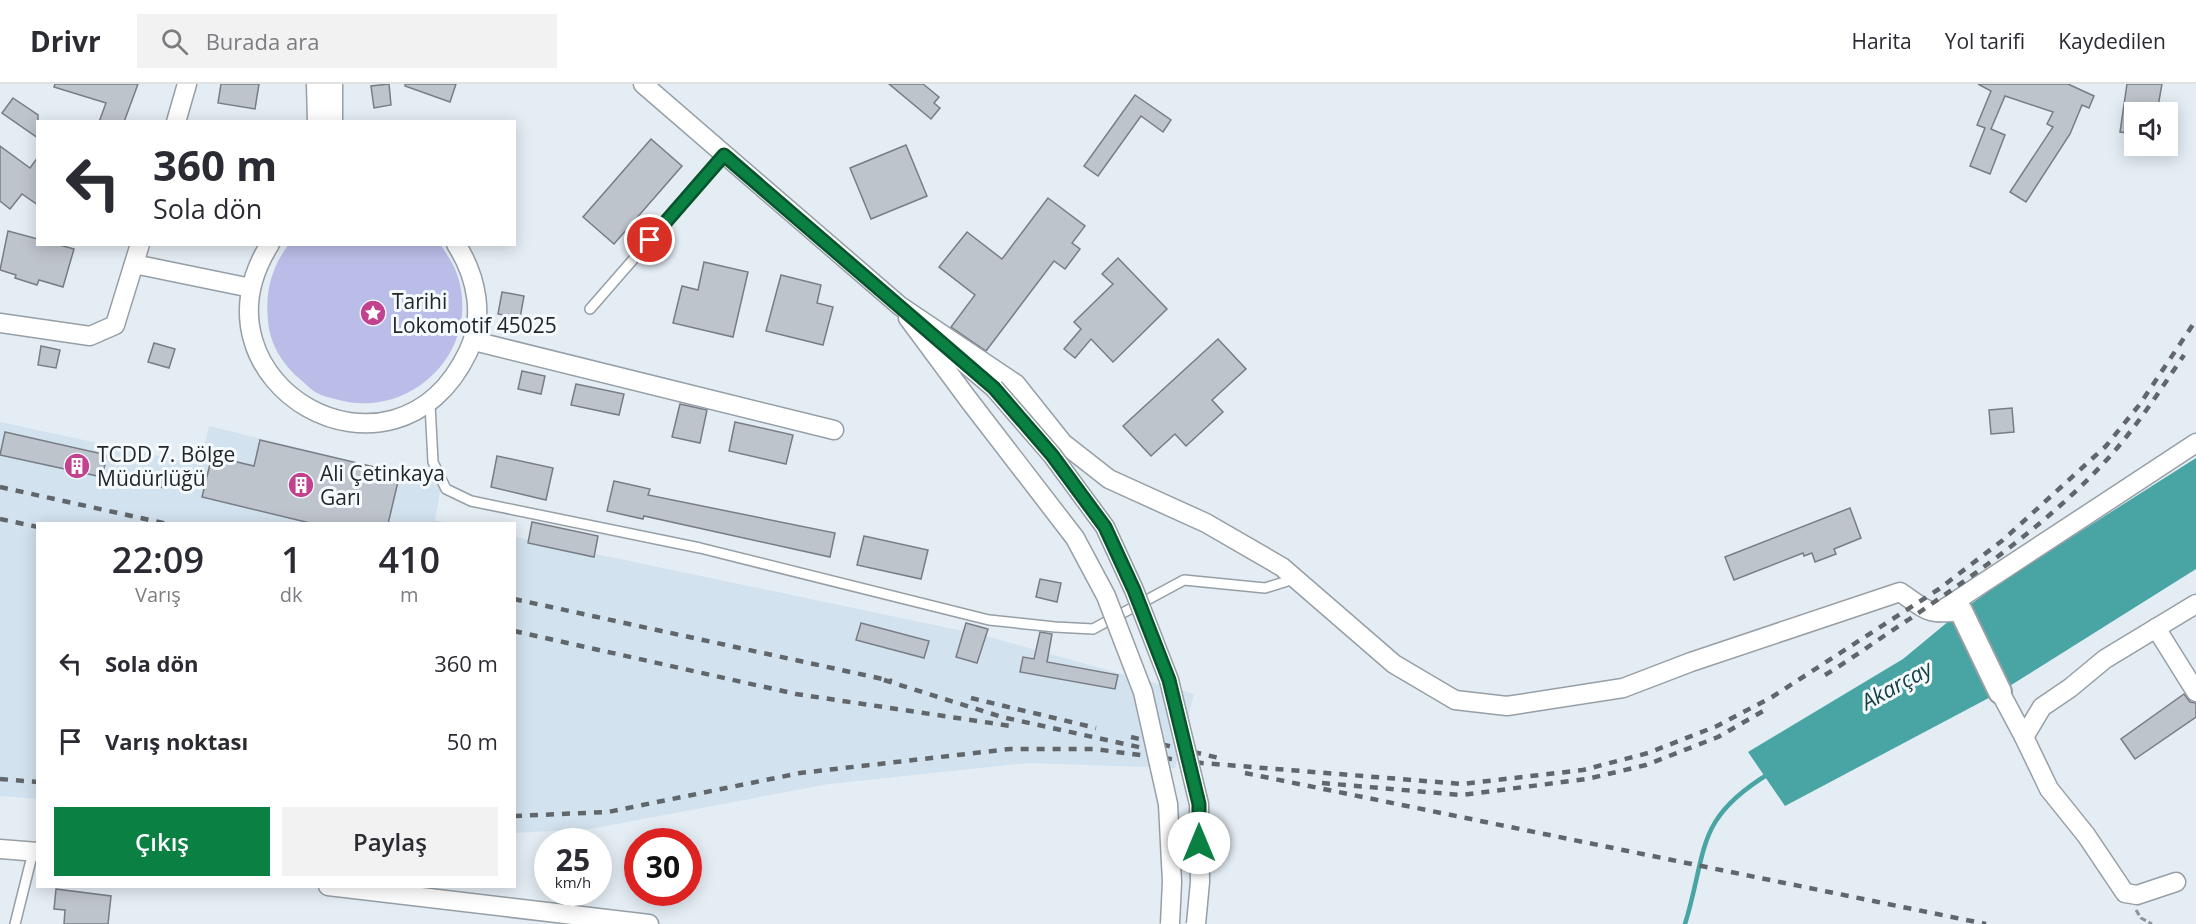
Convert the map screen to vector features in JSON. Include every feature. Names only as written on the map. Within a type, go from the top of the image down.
[{"type":"street","points":[[177,120],[187,84]]},
{"type":"street","points":[[316,84],[316,120]]},
{"type":"street","points":[[333,84],[333,120]]},
{"type":"street","points":[[642,84],[994,388],[1052,455],[1105,527],[1134,590],[1169,680],[1199,804],[1200,882],[1196,924]]},
{"type":"street","points":[[0,323],[90,336],[115,325],[139,246]]},
{"type":"street","points":[[269,246],[260,261],[251,288],[250,327],[262,364],[286,394],[319,415],[356,424],[394,420],[430,404],[457,376],[474,341],[478,302],[469,265],[457,246]]},
{"type":"street","points":[[134,264],[251,288]]},
{"type":"street","points":[[900,306],[1075,538],[1110,606],[1143,692],[1168,804],[1172,882],[1170,924]]},
{"type":"street","points":[[900,306],[1017,384],[1063,443],[1109,479],[1206,523],[1282,567],[1394,664],[1455,700],[1507,706],[1623,688],[1691,662],[1900,592],[1923,610],[1935,614],[1961,611],[2049,789],[2086,836],[2125,893],[2137,895],[2176,882]]},
{"type":"street","points":[[474,341],[834,430]]},
{"type":"street","points":[[1935,614],[2196,443]]},
{"type":"street","points":[[2024,737],[2042,707],[2070,688],[2105,659],[2196,604]]},
{"type":"street","points":[[2156,628],[2196,692]]},
{"type":"street","points":[[0,849],[35,852]]},
{"type":"street","points":[[345,888],[649,924]]},
{"type":"lane","points":[[590,309],[724,155]]},
{"type":"lane","points":[[430,404],[433,462],[446,489],[471,501],[700,548],[990,620],[1093,629],[1184,580],[1265,588],[1296,578]]},
{"type":"lane","points":[[15,924],[35,852]]},
{"type":"shaded area","points":[[288,246],[442,246],[457,273],[462,305],[459,331],[449,355],[433,375],[413,390],[389,400],[362,403],[319,394],[282,360],[271,338],[267,300],[274,271]]},
{"type":"shaded area","points":[[0,422],[200,465],[209,426],[400,473],[442,480],[435,520],[444,522],[36,522],[36,799],[0,796]]},
{"type":"shaded area","points":[[516,537],[982,635],[1194,694],[1175,768],[1028,763],[829,784],[595,828],[534,828],[534,832],[516,833]]},
{"type":"water","points":[[2196,458],[2196,569],[2000,692],[1785,806],[1748,752],[1903,659],[1961,611],[2012,575]]},
{"type":"building","points":[[55,84],[138,84],[125,120],[100,120],[106,103],[54,87]]},
{"type":"building","points":[[221,84],[259,84],[255,109],[218,103]]},
{"type":"building","points":[[389,84],[391,105],[374,108],[371,86]]},
{"type":"building","points":[[405,84],[456,84],[450,102],[405,86]]},
{"type":"building","points":[[889,84],[923,84],[939,97],[934,103],[940,108],[931,119]]},
{"type":"building","points":[[1978,84],[2068,84],[2094,96],[2089,108],[2082,105],[2070,134],[2026,202],[2010,192],[2053,127],[2047,124],[2053,112],[2005,96],[1991,129],[2005,135],[1990,174],[1970,166],[1985,128],[1977,125],[1991,91]]},
{"type":"building","points":[[2127,84],[2162,84],[2159,102],[2124,102]]},
{"type":"building","points":[[1135,95],[1171,120],[1163,132],[1141,116],[1098,176],[1084,166]]},
{"type":"building","points":[[13,98],[38,115],[36,137],[2,113]]},
{"type":"building","points":[[2124,105],[2124,133],[2120,132]]},
{"type":"building","points":[[651,139],[682,166],[614,244],[583,217]]},
{"type":"building","points":[[906,145],[927,196],[871,219],[850,168]]},
{"type":"building","points":[[0,146],[30,168],[36,160],[36,204],[22,194],[10,209],[0,201]]},
{"type":"building","points":[[1048,198],[1085,226],[1072,243],[1080,249],[1065,269],[1054,261],[986,351],[951,327],[975,295],[939,267],[967,232],[1002,259]]},
{"type":"building","points":[[8,231],[36,238],[36,246],[63,246],[74,249],[63,287],[39,280],[37,285],[0,270]]},
{"type":"building","points":[[1118,258],[1167,309],[1113,362],[1091,339],[1075,358],[1064,349],[1081,329],[1074,322],[1113,284],[1102,274]]},
{"type":"building","points":[[704,262],[748,272],[733,337],[673,323],[682,286],[698,290]]},
{"type":"building","points":[[781,275],[821,285],[817,303],[833,307],[823,345],[766,331]]},
{"type":"building","points":[[502,292],[524,296],[520,318],[498,314]]},
{"type":"building","points":[[1218,339],[1246,369],[1212,400],[1223,412],[1186,446],[1175,434],[1151,456],[1123,426]]},
{"type":"building","points":[[154,343],[175,349],[169,368],[148,362]]},
{"type":"building","points":[[41,346],[60,350],[56,368],[38,365]]},
{"type":"building","points":[[522,371],[545,376],[541,394],[518,389]]},
{"type":"building","points":[[576,384],[624,394],[619,415],[571,405]]},
{"type":"building","points":[[680,404],[707,410],[700,443],[672,437]]},
{"type":"building","points":[[2012,408],[2014,432],[1991,434],[1989,410]]},
{"type":"building","points":[[735,422],[793,435],[786,464],[729,451]]},
{"type":"building","name":"TCDD 7. Bölge Müdürlüğü","points":[[5,432],[107,455],[102,477],[0,455]]},
{"type":"building","name":"Ali Çetinkaya Garı","points":[[260,440],[400,473],[388,522],[306,522],[202,497],[212,456],[254,466]]},
{"type":"building","points":[[497,456],[553,468],[546,500],[491,487]]},
{"type":"building","points":[[148,471],[169,476],[165,488],[144,483]]},
{"type":"building","points":[[614,481],[650,489],[648,495],[835,533],[830,557],[644,516],[643,519],[607,511]]},
{"type":"building","points":[[1850,508],[1861,538],[1834,549],[1836,554],[1815,562],[1812,553],[1804,556],[1803,553],[1734,580],[1725,557]]},
{"type":"building","points":[[532,522],[598,536],[594,557],[528,543]]},
{"type":"building","points":[[864,536],[928,550],[921,579],[857,565]]},
{"type":"building","points":[[1040,579],[1061,583],[1057,602],[1036,597]]},
{"type":"building","points":[[861,623],[929,641],[924,658],[856,640]]},
{"type":"building","points":[[966,623],[988,629],[977,663],[956,657]]},
{"type":"building","points":[[1040,632],[1052,634],[1047,662],[1118,675],[1115,689],[1020,672],[1023,657],[1034,659]]},
{"type":"building","points":[[2184,694],[2190,702],[2196,703],[2196,717],[2135,759],[2121,739]]},
{"type":"building","points":[[56,889],[111,896],[108,924],[64,924],[65,910],[54,909]]},
{"type":"waterway","name":"Akarçay","points":[[1685,924],[1702,855],[1716,821],[1728,805],[1770,773]]},
{"type":"railway","points":[[516,816],[608,812],[800,773],[1010,749],[1094,749],[1202,763],[1462,784],[1583,770],[1648,753],[1717,726],[1772,697],[1939,589],[2003,540],[2106,446],[2140,404],[2196,320]]},
{"type":"railway","points":[[1825,675],[1962,583],[2041,523],[2112,454],[2150,406],[2184,355]]},
{"type":"railway","points":[[0,487],[159,522]]},
{"type":"railway","points":[[0,519],[36,527]]},
{"type":"railway","points":[[516,599],[892,681]]},
{"type":"railway","points":[[516,631],[796,694],[1011,726]]},
{"type":"railway","points":[[884,680],[1002,717],[1143,748]]},
{"type":"railway","points":[[971,698],[1096,728]]},
{"type":"railway","points":[[1322,783],[1461,795],[1587,779],[1646,765],[1718,737],[1765,710]]},
{"type":"railway","points":[[1131,737],[1219,758]]},
{"type":"railway","points":[[1245,773],[1986,924]]},
{"type":"railway","points":[[0,779],[36,782]]},
{"type":"place","name":"Tarihi Lokomotif 45025","points":[[373,313]]},
{"type":"place","name":"TCDD 7. Bölge Müdürlüğü","points":[[77,466]]},
{"type":"place","name":"Ali Çetinkaya Garı","points":[[301,485]]},
{"type":"route","points":[[650,240],[724,155],[994,388],[1052,455],[1105,527],[1134,590],[1169,680],[1199,804],[1199,843]]}]
